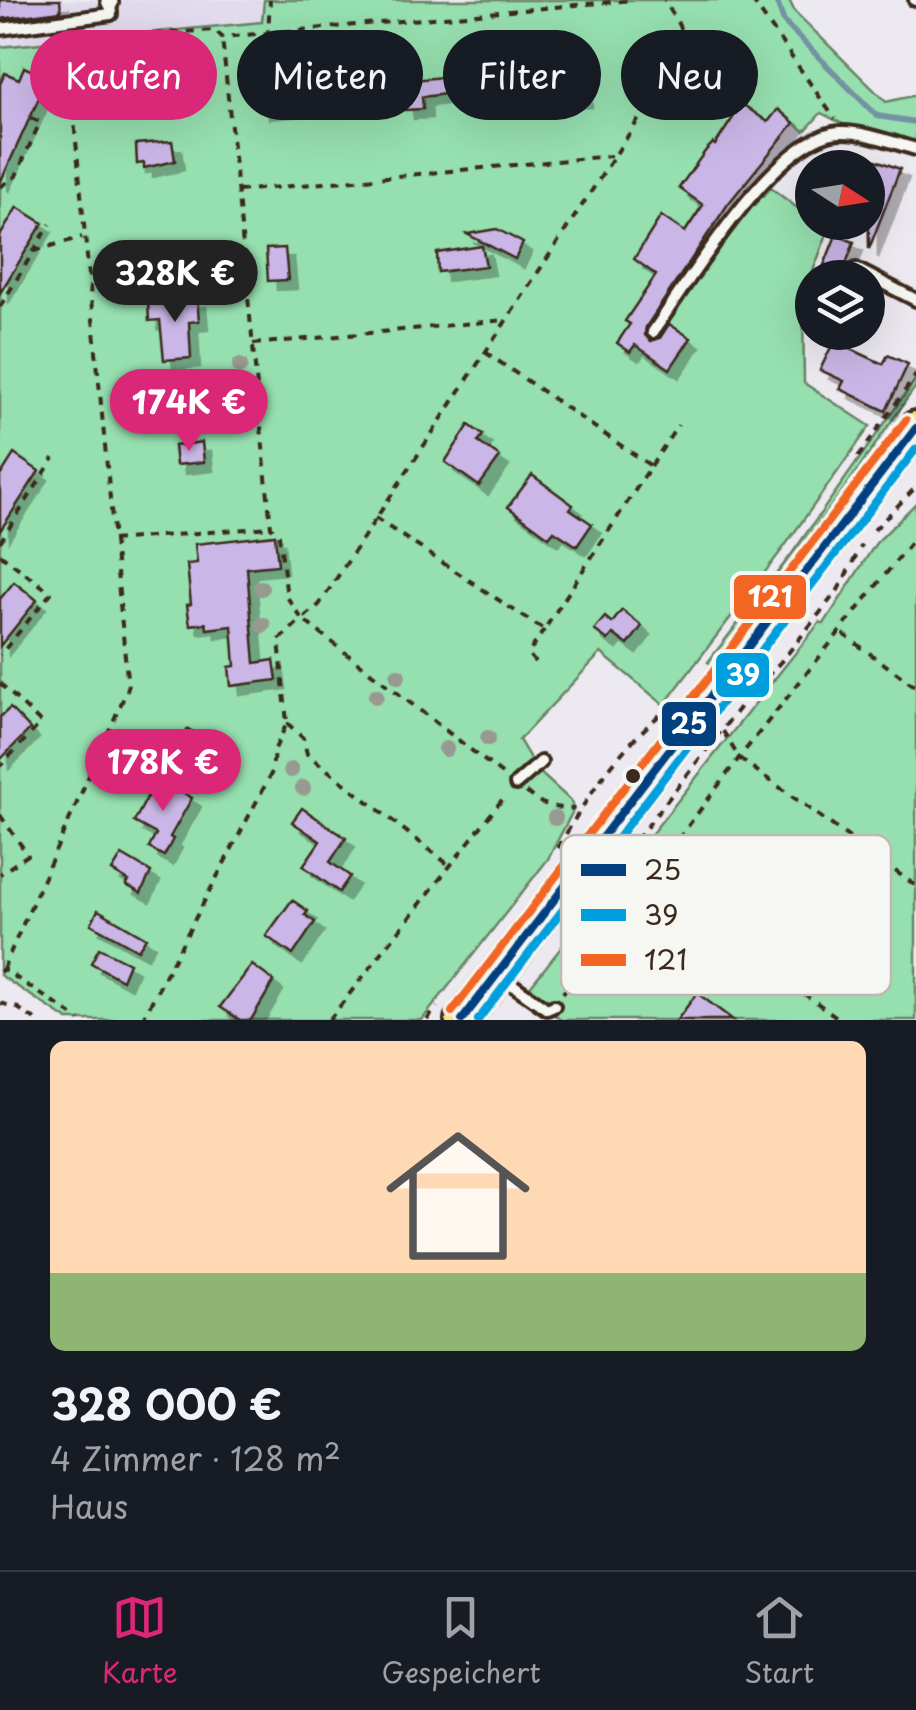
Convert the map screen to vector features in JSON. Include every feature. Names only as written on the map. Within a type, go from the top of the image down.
[{"type":"main road","points":[[622,835],[916,428]]},
{"type":"main road","points":[[453,1009],[498,974],[561,905]]},
{"type":"lane","points":[[0,29],[111,14],[109,2]]},
{"type":"lane","points":[[653,332],[732,218],[805,142],[843,131],[916,149]]},
{"type":"lane","points":[[885,284],[916,300]]},
{"type":"lane","points":[[516,784],[542,762]]},
{"type":"lane","points":[[498,974],[546,1010],[554,1006]]},
{"type":"path","points":[[268,30],[270,0]]},
{"type":"path","points":[[291,30],[632,0]]},
{"type":"path","points":[[142,1020],[272,772],[274,750],[287,723],[279,640],[319,605],[682,55],[686,42],[683,32],[664,0]]},
{"type":"path","points":[[752,0],[843,131]]},
{"type":"path","points":[[217,32],[222,37],[271,527],[279,535],[286,597],[302,619],[536,802],[574,809]]},
{"type":"path","points":[[222,37],[237,35]]},
{"type":"path","points":[[0,187],[15,177],[40,122],[26,116]]},
{"type":"path","points":[[74,120],[128,688],[2,970],[80,1020]]},
{"type":"path","points":[[238,192],[613,156]]},
{"type":"path","points":[[0,308],[50,224]]},
{"type":"path","points":[[34,251],[84,237]]},
{"type":"path","points":[[253,344],[506,320]]},
{"type":"path","points":[[484,352],[651,466]]},
{"type":"path","points":[[853,463],[916,375]]},
{"type":"path","points":[[535,662],[528,654],[678,425]]},
{"type":"path","points":[[0,542],[54,458]]},
{"type":"path","points":[[626,835],[724,732],[838,590],[865,539],[916,487]]},
{"type":"path","points":[[375,518],[544,630]]},
{"type":"path","points":[[112,540],[271,527]]},
{"type":"path","points":[[682,835],[738,758],[916,536]]},
{"type":"path","points":[[0,554],[52,593],[0,656]]},
{"type":"path","points":[[841,633],[916,687]]},
{"type":"path","points":[[0,684],[41,723],[0,766]]},
{"type":"path","points":[[565,835],[585,800],[631,740],[668,708]]},
{"type":"path","points":[[287,723],[303,738],[307,754],[450,864]]},
{"type":"path","points":[[724,732],[738,758],[845,835]]},
{"type":"path","points":[[329,1020],[516,784]]},
{"type":"path","points":[[0,815],[28,856],[0,874]]},
{"type":"path","points":[[551,861],[561,843]]},
{"type":"path","points":[[891,868],[916,886]]},
{"type":"path","points":[[554,1006],[562,995]]},
{"type":"path","points":[[806,995],[841,1020]]},
{"type":"path","points":[[0,1003],[18,1008],[35,1020]]},
{"type":"path","points":[[427,1020],[453,1009]]},
{"type":"shaded area","points":[[0,0],[264,0],[262,22],[175,30],[30,30],[30,43],[0,46]]},
{"type":"shaded area","points":[[778,109],[805,131],[814,146],[810,150],[795,150],[795,165],[737,221],[654,344],[625,321],[714,188]]},
{"type":"green space","points":[[264,0],[789,0],[795,12],[886,102],[916,95],[916,145],[865,135],[821,113],[805,131],[778,110],[714,188],[626,320],[655,343],[737,221],[771,188],[795,206],[795,240],[825,240],[817,260],[795,260],[795,350],[804,350],[804,383],[870,426],[664,705],[601,653],[519,740],[537,770],[570,800],[574,809],[548,859],[422,1020],[68,1020],[0,975],[0,47],[30,44],[30,120],[217,120],[217,30],[178,30],[262,22]]},
{"type":"green space","points":[[916,379],[916,386],[847,485],[711,664],[708,662],[791,555]]},
{"type":"green space","points":[[916,503],[916,1020],[561,1020],[525,993],[561,948],[561,995],[891,995],[891,835],[651,835],[820,622],[824,624],[876,543]]},
{"type":"building","points":[[0,0],[60,0],[61,11],[0,19]]},
{"type":"building","points":[[24,67],[30,70],[30,117],[0,183],[0,84],[5,73],[19,79]]},
{"type":"building","points":[[443,77],[443,94],[423,97],[423,79]]},
{"type":"building","points":[[778,109],[794,123],[728,204],[646,327],[645,335],[651,341],[660,338],[669,324],[691,338],[670,369],[635,345],[630,352],[617,343],[630,324],[625,321],[656,275],[634,259],[661,216],[685,232],[703,205],[679,188],[706,150],[715,145],[731,120],[758,120],[758,115],[768,122]]},
{"type":"building","points":[[172,141],[175,161],[144,168],[144,163],[137,164],[136,144]]},
{"type":"building","points":[[885,163],[900,169],[885,208]]},
{"type":"building","points":[[17,207],[43,223],[0,293],[0,236]]},
{"type":"building","points":[[497,229],[523,243],[515,259],[467,234]]},
{"type":"building","points":[[834,240],[854,242],[848,260],[826,260]]},
{"type":"building","points":[[482,246],[486,266],[438,272],[437,253]]},
{"type":"building","points":[[285,248],[288,280],[268,281],[266,249]]},
{"type":"building","points":[[197,298],[199,321],[189,322],[191,358],[164,360],[160,320],[149,321],[148,302]]},
{"type":"building","points":[[830,350],[853,350],[883,364],[888,355],[908,364],[886,411],[840,389],[844,381],[820,370]]},
{"type":"building","points":[[469,425],[483,435],[478,442],[500,457],[479,486],[445,462]]},
{"type":"building","points":[[202,442],[204,462],[176,465],[174,446]]},
{"type":"building","points":[[14,454],[39,471],[0,531],[0,476]]},
{"type":"building","points":[[532,475],[592,524],[577,546],[554,531],[549,537],[508,507]]},
{"type":"building","points":[[275,535],[278,565],[247,568],[255,663],[274,660],[277,680],[231,686],[229,667],[235,666],[232,626],[207,629],[206,623],[190,625],[187,564],[197,563],[195,544]]},
{"type":"building","points":[[14,582],[37,600],[0,646],[0,599]]},
{"type":"building","points":[[622,610],[642,626],[628,645],[613,634],[608,640],[594,630],[605,617],[612,623]]},
{"type":"building","points":[[10,708],[30,729],[0,760],[0,717]]},
{"type":"building","points":[[188,729],[217,745],[209,761],[179,745]]},
{"type":"building","points":[[158,777],[192,798],[164,856],[149,848],[156,834],[134,822]]},
{"type":"building","points":[[302,808],[346,838],[330,862],[350,876],[339,892],[303,866],[320,841],[292,822]]},
{"type":"building","points":[[122,855],[151,872],[141,893],[112,871]]},
{"type":"building","points":[[292,900],[308,911],[305,915],[315,922],[293,955],[266,936]]},
{"type":"building","points":[[98,910],[146,938],[138,950],[91,924]]},
{"type":"building","points":[[99,948],[129,963],[122,980],[91,963]]},
{"type":"building","points":[[252,965],[274,981],[251,1020],[240,1020],[220,1007]]},
{"type":"building","points":[[696,995],[700,995],[733,1020],[677,1020]]},
{"type":"waterway","points":[[776,0],[784,22],[877,116],[916,122]]},
{"type":"transit line","name":"121","points":[[588,835],[906,420]]},
{"type":"transit line","name":"25","points":[[604,835],[916,428]]},
{"type":"transit line","name":"39","points":[[620,835],[916,449]]},
{"type":"transit line","name":"121","points":[[452,1012],[561,870]]},
{"type":"transit line","name":"25","points":[[462,1020],[561,891]]},
{"type":"transit line","name":"39","points":[[478,1020],[561,912]]}]
